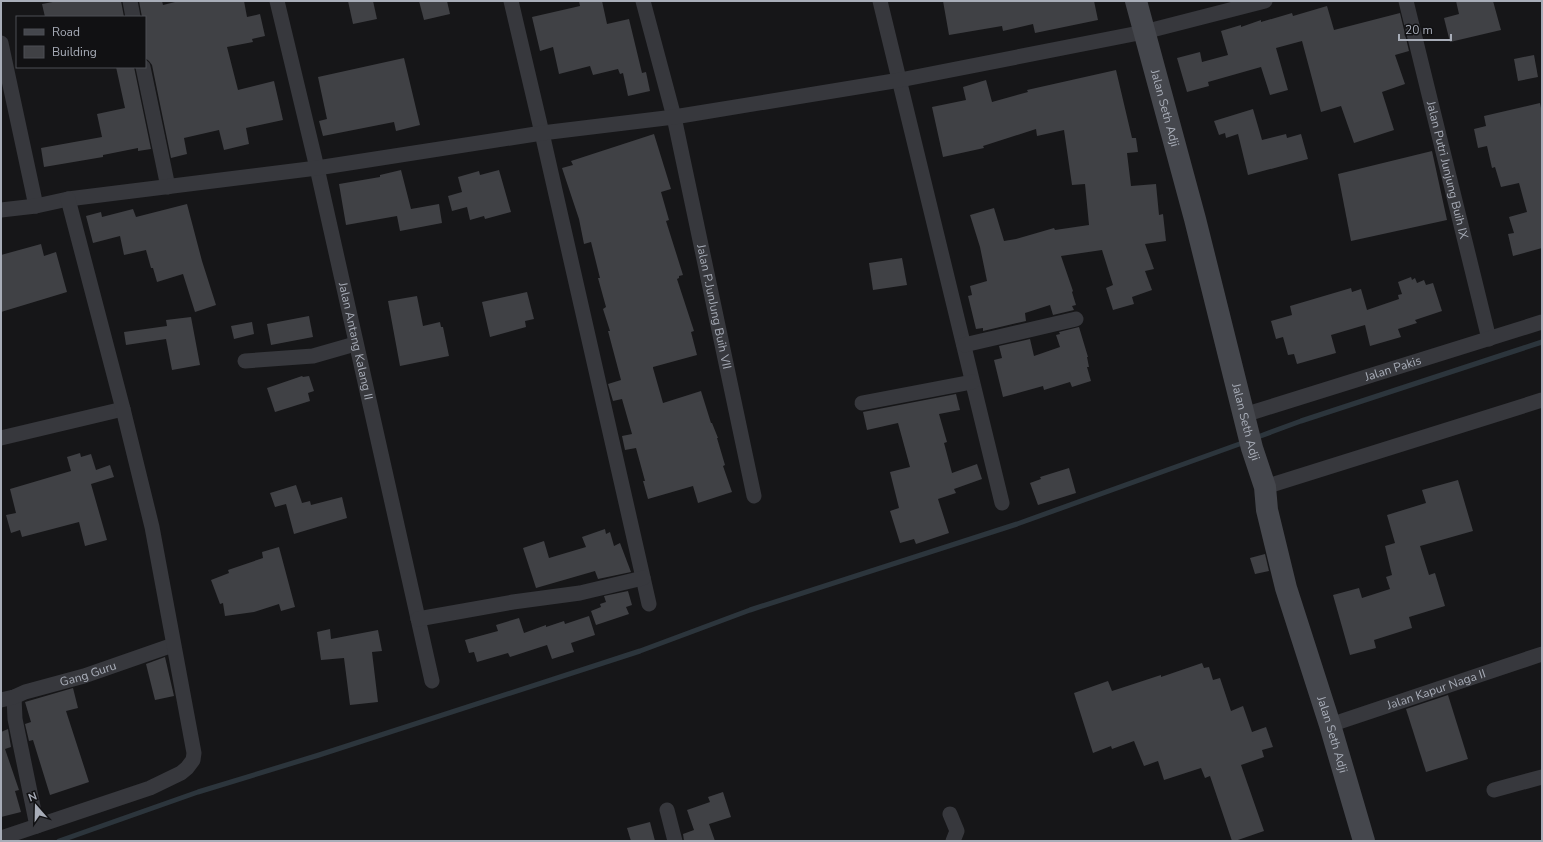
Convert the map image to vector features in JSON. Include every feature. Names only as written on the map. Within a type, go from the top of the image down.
[{"type":"street","points":[[130,1],[133,16]]},
{"type":"street","name":"Jalan Antang Kalang II","points":[[277,1],[317,168],[355,344],[432,681]]},
{"type":"street","points":[[511,1],[649,604]]},
{"type":"street","name":"Jalan P.JunJung Buih VII","points":[[643,1],[674,117],[754,496]]},
{"type":"street","points":[[880,1],[1002,503]]},
{"type":"street","name":"Jalan Seth Adji","points":[[1136,1],[1195,219],[1252,448],[1265,487],[1267,510],[1286,588],[1330,724],[1364,841]]},
{"type":"street","points":[[1,210],[36,206],[68,199],[317,168],[542,133],[674,117],[900,80],[1144,32],[1265,1]]},
{"type":"street","name":"Jalan Putri Junjung Buih IX","points":[[1406,1],[1489,339]]},
{"type":"street","points":[[1,43],[36,206]]},
{"type":"street","points":[[143,68],[168,187]]},
{"type":"street","points":[[1,838],[150,788],[181,773],[193,760],[194,752],[152,527],[68,199]]},
{"type":"street","points":[[964,345],[1076,319]]},
{"type":"street","name":"Jalan Pakis","points":[[1245,418],[1542,322]]},
{"type":"street","points":[[245,361],[313,356],[355,344]]},
{"type":"street","points":[[862,403],[972,382]]},
{"type":"street","points":[[1265,487],[1542,400]]},
{"type":"street","points":[[1,438],[123,409]]},
{"type":"street","points":[[418,619],[513,602],[580,593],[643,578]]},
{"type":"street","name":"Gang Guru","points":[[8,699],[25,692],[84,676],[174,645]]},
{"type":"street","name":"Jalan Kapur Naga II","points":[[1330,724],[1542,654]]},
{"type":"street","points":[[8,699],[15,719],[37,826]]},
{"type":"street","points":[[1494,790],[1542,777]]},
{"type":"street","points":[[667,810],[675,841]]},
{"type":"street","points":[[950,814],[957,830],[953,841]]},
{"type":"building","points":[[58,1],[121,1],[124,16],[45,16],[42,4]]},
{"type":"building","points":[[139,1],[162,1],[163,5],[179,1],[244,1],[247,17],[260,14],[265,36],[252,39],[253,42],[227,47],[238,90],[274,81],[283,120],[246,128],[249,144],[224,150],[219,130],[184,138],[187,154],[171,158],[152,65],[146,59],[146,16],[142,16]]},
{"type":"building","points":[[348,1],[373,1],[377,19],[353,24]]},
{"type":"building","points":[[419,1],[447,1],[450,14],[424,20]]},
{"type":"building","points":[[579,1],[602,1],[607,24],[629,19],[642,73],[646,72],[650,91],[628,96],[623,73],[620,74],[618,69],[593,75],[590,66],[559,74],[553,47],[540,51],[532,17],[580,6]]},
{"type":"building","points":[[943,1],[1094,1],[1098,20],[1035,33],[1033,24],[1003,31],[1002,26],[949,35]]},
{"type":"building","points":[[1456,1],[1493,1],[1501,30],[1450,42],[1444,18],[1459,14]]},
{"type":"building","points":[[1327,6],[1334,30],[1400,13],[1409,51],[1395,55],[1405,84],[1382,92],[1394,130],[1354,143],[1341,106],[1321,112],[1302,41],[1276,48],[1288,90],[1270,95],[1261,67],[1208,82],[1209,86],[1187,92],[1177,58],[1200,52],[1202,62],[1228,55],[1221,31],[1292,13],[1293,16]]},
{"type":"building","points":[[1534,55],[1538,77],[1518,81],[1514,59]]},
{"type":"building","points":[[404,58],[420,125],[396,131],[394,122],[323,136],[319,121],[327,119],[318,77]]},
{"type":"building","points":[[116,68],[134,68],[151,149],[138,151],[138,148],[103,155],[103,157],[44,167],[41,148],[102,137],[97,114],[125,108]]},
{"type":"building","points":[[1116,70],[1132,138],[1136,138],[1138,152],[1127,153],[1131,186],[1156,184],[1159,215],[1163,214],[1166,241],[1145,244],[1154,269],[1145,271],[1152,290],[1132,297],[1134,304],[1113,310],[1106,288],[1113,285],[1102,250],[1061,256],[1073,291],[1076,305],[1072,306],[1074,310],[1053,315],[1050,305],[1025,313],[1026,321],[983,331],[983,328],[976,329],[968,296],[972,295],[970,286],[987,281],[980,247],[970,215],[994,208],[1004,241],[1054,228],[1055,230],[1089,225],[1085,184],[1072,185],[1064,130],[1037,136],[1036,129],[983,146],[984,148],[943,157],[932,107],[966,100],[963,87],[986,80],[992,102],[1028,92],[1027,90]]},
{"type":"building","points":[[1540,103],[1542,113],[1542,248],[1513,256],[1508,234],[1514,233],[1509,217],[1527,212],[1519,183],[1501,187],[1495,167],[1492,168],[1487,146],[1478,148],[1474,129],[1486,126],[1484,116]]},
{"type":"building","points":[[1253,109],[1262,140],[1286,134],[1287,138],[1301,134],[1308,159],[1248,175],[1238,134],[1226,138],[1225,133],[1219,135],[1214,121]]},
{"type":"building","points":[[654,134],[671,189],[661,192],[669,220],[666,221],[683,275],[679,276],[677,279],[694,331],[691,332],[697,355],[653,368],[663,403],[701,391],[711,423],[718,438],[725,465],[723,466],[732,492],[698,503],[693,486],[648,499],[643,481],[645,481],[636,448],[625,450],[622,436],[632,434],[622,399],[613,401],[608,384],[621,380],[608,331],[610,331],[603,309],[606,307],[598,278],[600,278],[591,242],[584,244],[579,219],[562,168],[573,165],[571,161]]},
{"type":"building","points":[[1432,151],[1447,220],[1351,241],[1338,174]]},
{"type":"building","points":[[401,170],[411,209],[439,204],[442,223],[400,231],[397,216],[346,225],[339,184],[380,177],[380,175]]},
{"type":"building","points":[[499,170],[511,212],[485,219],[484,216],[470,220],[467,207],[452,211],[448,196],[462,192],[458,177],[479,171],[480,175]]},
{"type":"building","points":[[187,204],[202,261],[216,305],[195,312],[183,274],[157,282],[146,250],[124,255],[120,236],[93,243],[86,216],[101,212],[102,217],[133,209],[136,217]]},
{"type":"building","points":[[41,244],[44,256],[56,252],[67,292],[1,312],[1,255]]},
{"type":"building","points":[[902,258],[907,285],[873,290],[869,263]]},
{"type":"building","points":[[1411,277],[1412,280],[1415,278],[1417,283],[1424,280],[1426,285],[1433,283],[1442,311],[1415,320],[1417,323],[1398,329],[1401,337],[1370,346],[1365,325],[1331,335],[1336,353],[1297,364],[1294,354],[1288,355],[1283,337],[1276,339],[1271,321],[1292,315],[1290,306],[1351,288],[1352,292],[1361,289],[1367,310],[1399,299],[1398,295],[1402,294],[1398,282]]},
{"type":"building","points":[[527,292],[534,319],[525,321],[526,327],[490,337],[482,302]]},
{"type":"building","points":[[417,296],[423,326],[440,322],[441,327],[443,327],[449,356],[400,366],[388,301]]},
{"type":"building","points":[[309,316],[313,337],[271,345],[267,324]]},
{"type":"building","points":[[191,317],[200,365],[172,370],[166,339],[126,345],[124,332],[167,326],[166,320]]},
{"type":"building","points":[[252,322],[254,334],[234,339],[231,326]]},
{"type":"building","points":[[1079,327],[1088,357],[1089,367],[1087,367],[1091,381],[1072,387],[1070,382],[1044,390],[1043,386],[1003,397],[994,360],[1002,358],[999,346],[1030,339],[1034,356],[1060,347],[1056,335],[1060,334],[1059,332]]},
{"type":"building","points":[[302,376],[309,376],[314,391],[308,393],[310,401],[275,412],[267,388]]},
{"type":"building","points":[[956,394],[960,410],[939,414],[947,442],[944,443],[952,473],[977,464],[982,479],[954,489],[956,493],[938,499],[949,533],[916,544],[914,539],[900,543],[890,511],[899,508],[890,472],[910,467],[898,423],[867,430],[863,412]]},
{"type":"building","points":[[80,453],[81,457],[91,454],[96,470],[110,465],[114,477],[91,484],[107,540],[85,546],[79,522],[22,537],[20,530],[11,533],[6,515],[16,513],[10,489],[71,471],[67,457]]},
{"type":"building","points":[[1069,468],[1076,493],[1038,505],[1030,483],[1041,479],[1040,477]]},
{"type":"building","points":[[1458,480],[1473,531],[1420,546],[1429,575],[1435,573],[1445,606],[1409,617],[1412,628],[1374,640],[1376,648],[1350,655],[1333,595],[1359,588],[1362,598],[1390,589],[1386,577],[1392,575],[1385,546],[1395,543],[1387,515],[1426,503],[1422,490]]},
{"type":"building","points":[[296,485],[302,503],[310,501],[311,505],[342,497],[347,518],[294,534],[286,504],[275,507],[270,493]]},
{"type":"building","points":[[605,529],[606,534],[610,532],[614,546],[620,543],[631,572],[598,579],[595,571],[536,588],[523,548],[544,541],[549,558],[586,547],[582,537]]},
{"type":"building","points":[[279,547],[295,607],[281,611],[279,604],[254,612],[225,616],[223,603],[220,604],[211,580],[229,573],[228,570],[263,558],[262,552]]},
{"type":"building","points":[[1265,554],[1269,571],[1255,574],[1250,558]]},
{"type":"building","points":[[628,591],[632,605],[626,607],[629,614],[596,625],[591,611],[601,607],[600,604],[606,602],[604,596]]},
{"type":"building","points":[[589,616],[595,635],[571,643],[574,652],[552,659],[547,645],[510,657],[508,653],[477,662],[474,652],[469,653],[465,640],[498,631],[496,625],[519,618],[524,633],[546,625],[546,627],[564,621],[565,624]]},
{"type":"building","points":[[330,629],[331,639],[378,630],[382,651],[372,652],[378,702],[350,705],[344,658],[321,660],[317,632]]},
{"type":"building","points":[[165,657],[174,696],[155,700],[146,664]]},
{"type":"building","points":[[1202,663],[1204,668],[1209,667],[1213,680],[1220,678],[1231,711],[1243,706],[1252,732],[1266,727],[1273,747],[1262,750],[1264,757],[1241,765],[1264,831],[1235,841],[1232,841],[1210,776],[1205,778],[1201,768],[1164,780],[1158,761],[1144,766],[1134,741],[1112,749],[1111,746],[1093,753],[1074,693],[1108,681],[1112,691]]},
{"type":"building","points":[[73,688],[78,708],[66,711],[89,782],[50,795],[33,740],[29,741],[25,724],[31,722],[25,702]]},
{"type":"building","points":[[1448,695],[1468,759],[1426,772],[1406,709]]},
{"type":"building","points":[[8,729],[11,747],[5,749],[19,790],[15,791],[21,812],[1,817],[1,732]]},
{"type":"building","points":[[723,792],[731,817],[709,824],[715,841],[684,841],[683,834],[694,830],[687,810],[710,802],[708,797]]},
{"type":"building","points":[[650,822],[655,841],[631,841],[627,828]]},
{"type":"waterway","points":[[1255,438],[1301,421],[1542,342]]},
{"type":"waterway","points":[[59,841],[198,792],[319,755],[640,651],[750,610],[1017,524],[1245,442]]}]
